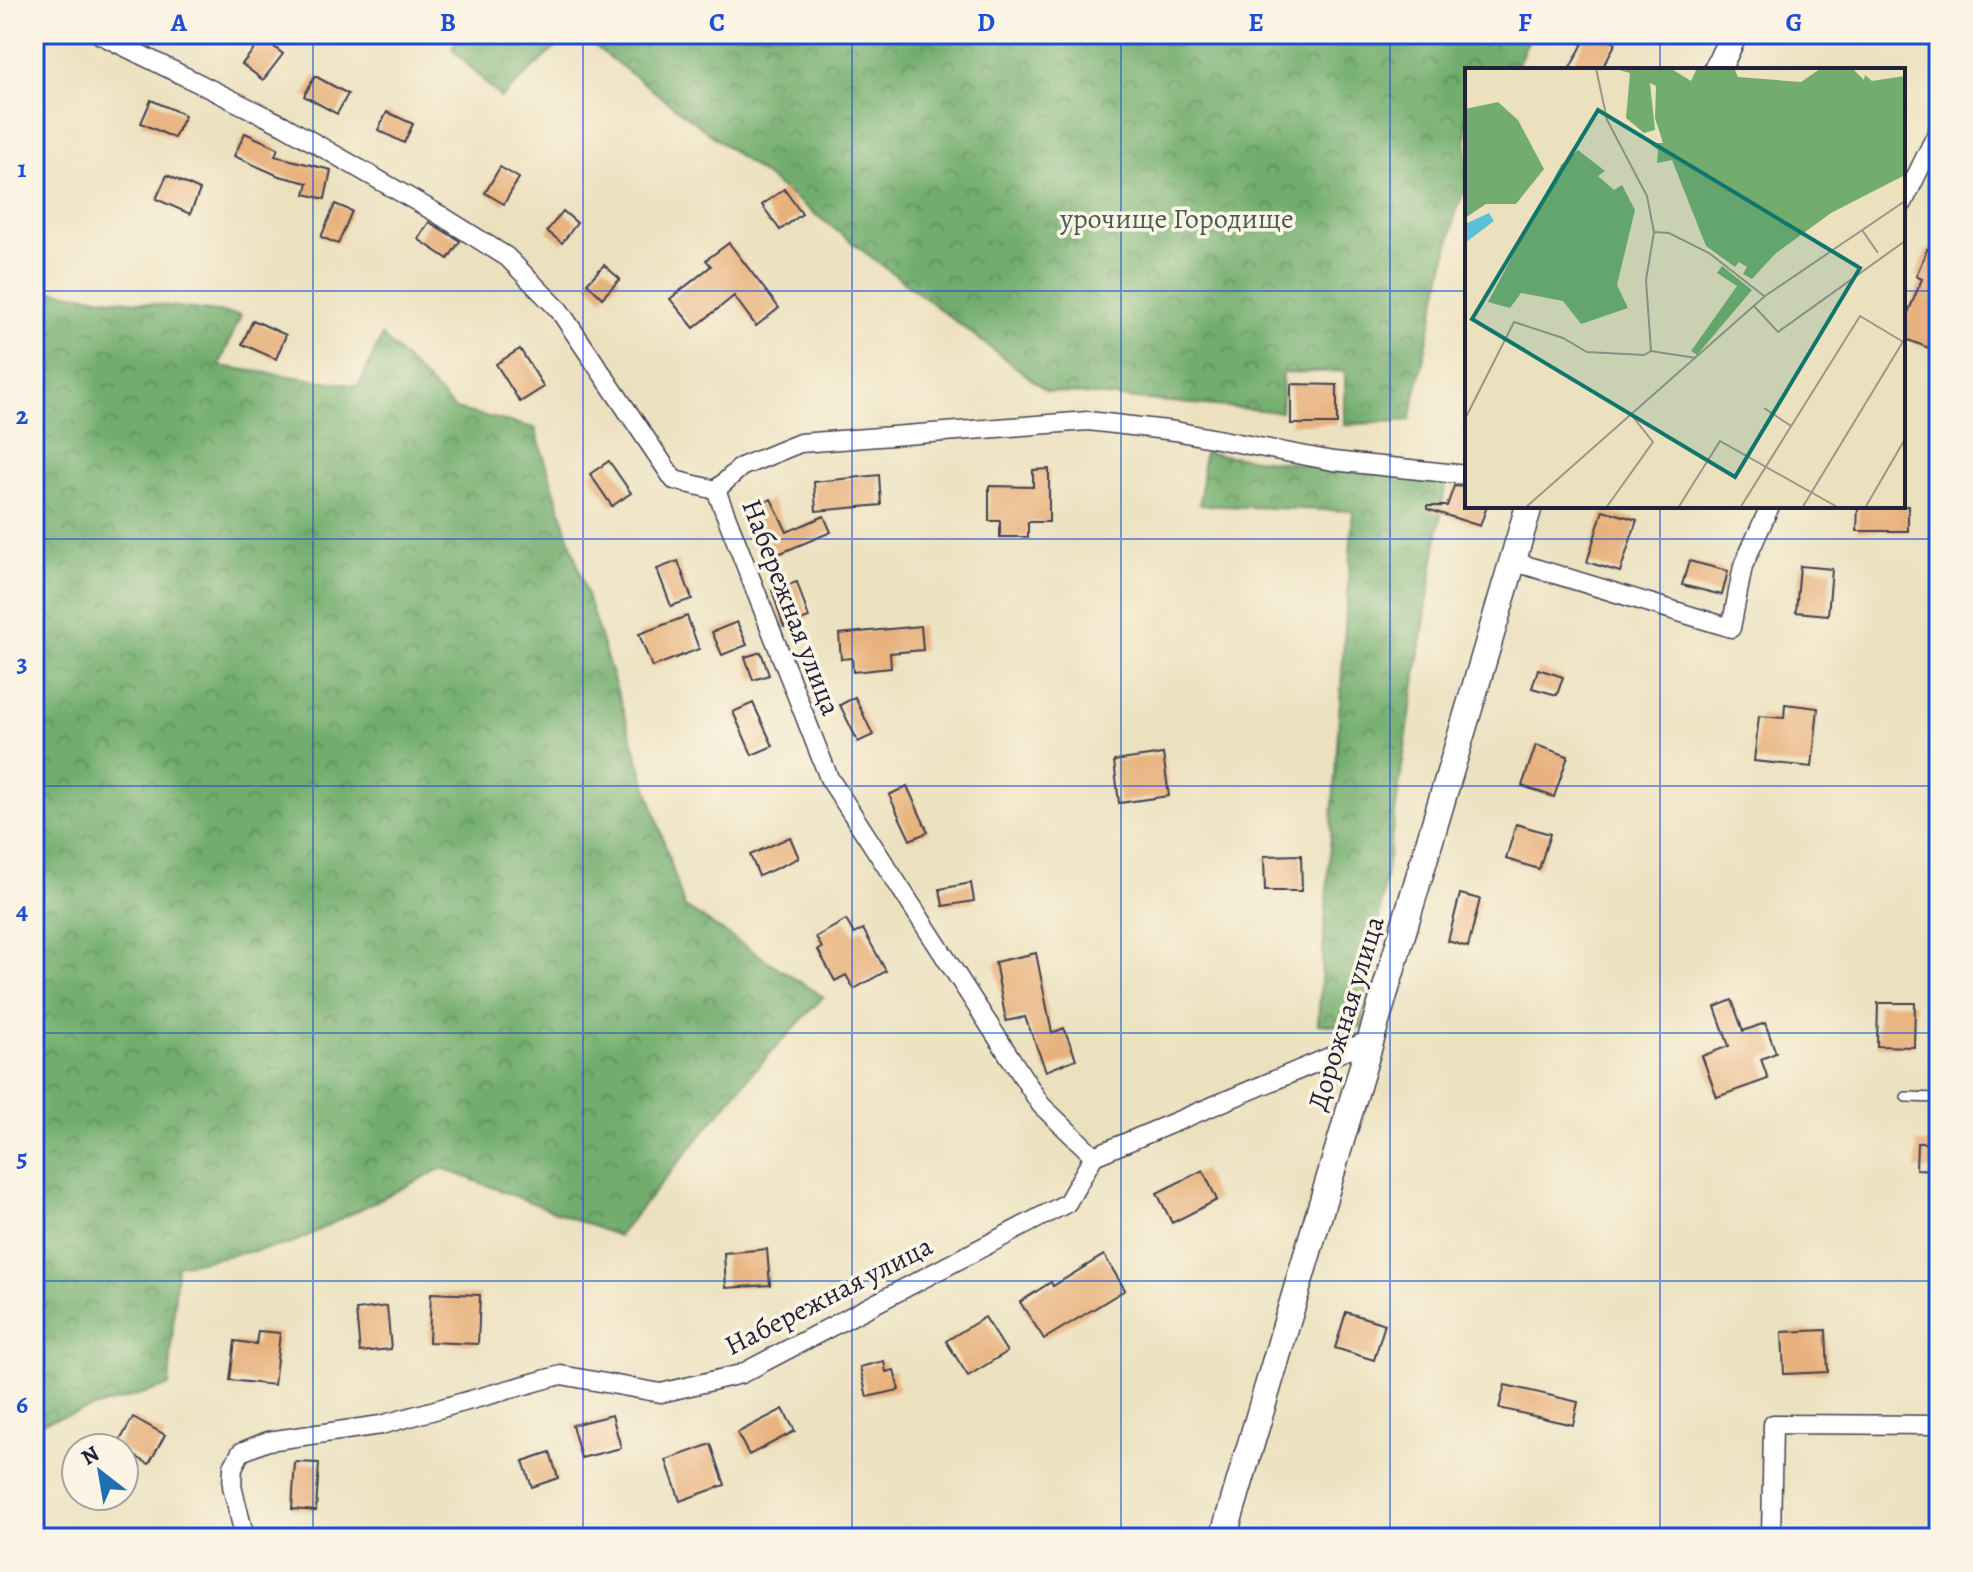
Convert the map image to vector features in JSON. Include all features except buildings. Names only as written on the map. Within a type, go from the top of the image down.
[{"type":"street","name":"Набережная улица","points":[[99,34],[283,125],[440,215],[507,257],[559,310],[674,480],[716,490],[829,778],[1041,1105],[1094,1156],[1067,1203],[741,1374],[661,1393],[561,1375],[381,1425],[268,1441],[241,1452],[233,1467],[232,1486],[245,1538]]},
{"type":"street","points":[[1718,68],[1734,34]]},
{"type":"street","points":[[1905,199],[1939,129]]},
{"type":"street","points":[[716,490],[741,467],[800,443],[1088,421],[1175,431],[1333,461],[1465,475]]},
{"type":"street","name":"Дорожная улица","points":[[1223,1538],[1528,508]]},
{"type":"street","points":[[1512,561],[1731,628],[1743,566],[1769,508]]},
{"type":"street","points":[[1094,1156],[1370,1040]]},
{"type":"street","points":[[1771,1538],[1773,1424],[1939,1425]]},
{"type":"lane","points":[[1906,1097],[1939,1098]]},
{"type":"green space","points":[[460,34],[570,34],[501,98],[452,49]]},
{"type":"green space","name":"урочище Городище","points":[[579,34],[1531,34],[1516,68],[1465,68],[1465,190],[1456,211],[1410,420],[1345,425],[1345,371],[1283,373],[1281,412],[1047,391]]},
{"type":"green space","points":[[34,289],[241,315],[219,366],[359,386],[382,336],[455,409],[535,428],[684,906],[823,997],[752,1073],[618,1236],[442,1168],[291,1244],[177,1265],[169,1386],[34,1425]]},
{"type":"green space","points":[[1204,453],[1446,481],[1362,1028],[1318,1024],[1353,511],[1200,505]]}]
